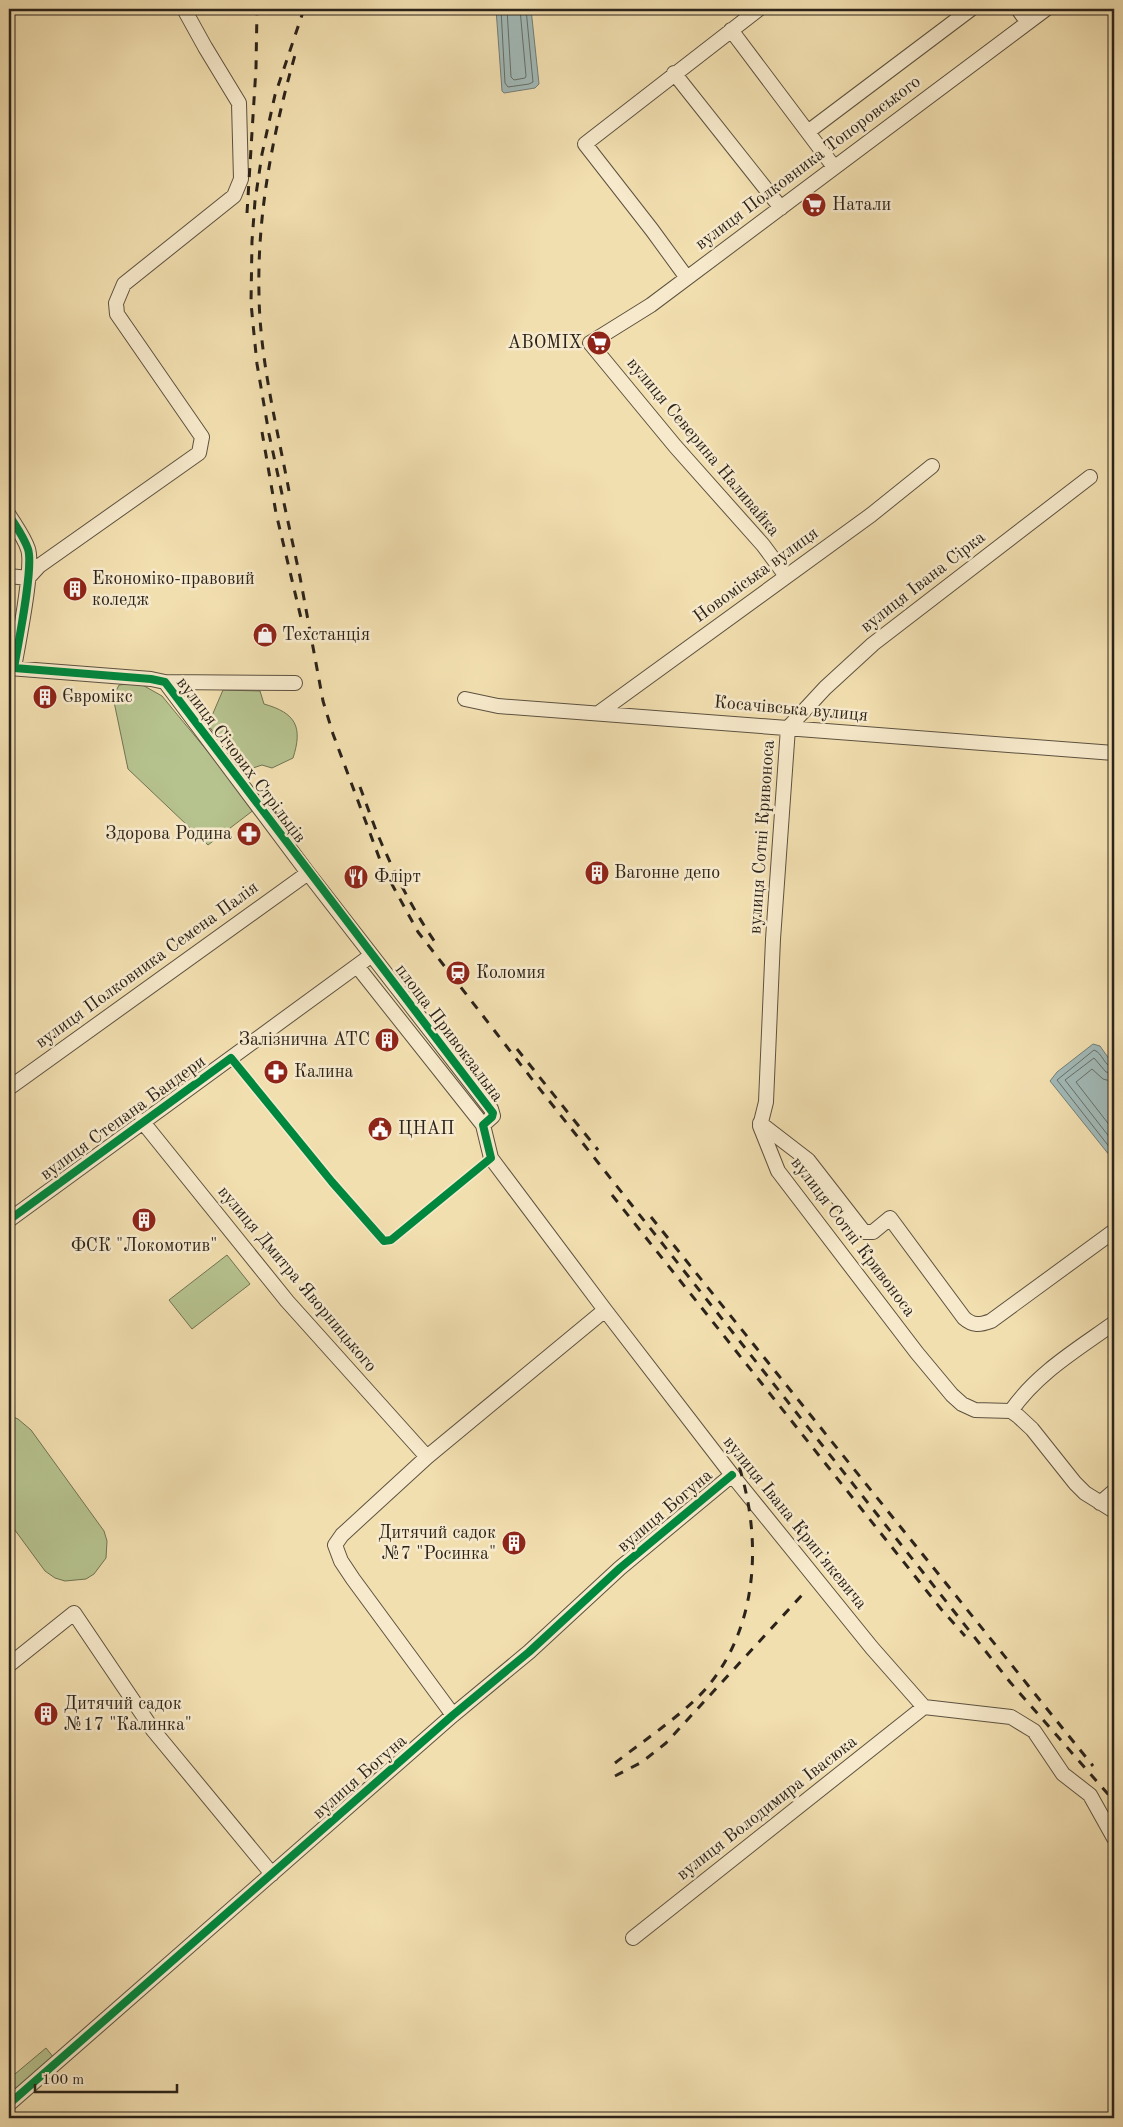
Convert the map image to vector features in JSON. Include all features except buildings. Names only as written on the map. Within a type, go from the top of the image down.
[{"type":"street","points":[[28,578],[39,566],[199,453],[202,438],[117,314],[116,303],[124,284],[234,196],[241,179],[239,103],[184,9]]},
{"type":"street","points":[[686,278],[652,230],[585,144],[674,73],[759,9]]},
{"type":"street","points":[[808,131],[971,9]]},
{"type":"street","name":"вулиця Полковника Топоровського","points":[[590,343],[651,305],[1046,9]]},
{"type":"street","points":[[731,30],[834,167]]},
{"type":"street","points":[[674,73],[781,208]]},
{"type":"street","name":"вулиця Северина Наливайка","points":[[590,343],[676,446],[763,545],[786,576]]},
{"type":"street","name":"Новоміська вулиця","points":[[600,712],[871,515],[932,466]]},
{"type":"street","name":"вулиця Івана Сірка","points":[[788,728],[825,688],[860,656],[1090,476]]},
{"type":"street","points":[[9,515],[28,549],[28,578],[12,668]]},
{"type":"street","points":[[9,576],[28,578]]},
{"type":"street","name":"вулиця Січових Стрільців","points":[[12,668],[151,679],[165,682],[295,683]]},
{"type":"street","name":"вулиця Січових Стрільців","points":[[165,682],[372,956]]},
{"type":"street","name":"Косачівська вулиця","points":[[465,699],[498,706],[600,712],[1114,754]]},
{"type":"street","name":"вулиця Сотні Кривоноса","points":[[788,728],[774,939],[766,1102],[760,1123],[769,1153],[778,1171],[917,1353],[952,1395],[962,1404],[975,1410],[1011,1411]]},
{"type":"street","name":"вулиця Полковника Семена Палія","points":[[9,1088],[308,873]]},
{"type":"street","name":"вулиця Степана Бандери","points":[[9,1220],[142,1121],[372,956]]},
{"type":"street","name":"площа Привокзальна","points":[[372,956],[491,1109],[493,1116],[484,1125]]},
{"type":"street","name":"площа Привокзальна","points":[[357,966],[484,1125],[491,1158]]},
{"type":"street","name":"вулиця Дмитра Яворницького","points":[[142,1121],[287,1301],[427,1457]]},
{"type":"street","points":[[760,1123],[808,1160],[864,1232],[873,1232],[890,1218],[964,1318],[971,1324],[982,1324],[991,1321],[1114,1231]]},
{"type":"street","name":"вулиця Івана Крипʼякевича","points":[[491,1158],[732,1475],[872,1648],[924,1707]]},
{"type":"street","points":[[453,1715],[353,1579],[341,1561],[335,1545],[342,1535],[427,1457],[605,1310]]},
{"type":"street","points":[[1114,1323],[1054,1366],[1029,1388],[1011,1411],[1032,1430],[1085,1493],[1114,1511]]},
{"type":"street","name":"вулиця Богуна","points":[[9,2104],[453,1715],[529,1652],[620,1568],[732,1475]]},
{"type":"street","points":[[1100,1503],[1114,1491]]},
{"type":"street","points":[[9,1665],[74,1613],[153,1730],[272,1874]]},
{"type":"street","points":[[924,1707],[1011,1717],[1034,1730],[1063,1774],[1090,1795],[1114,1838]]},
{"type":"street","name":"вулиця Володимира Івасюка","points":[[633,1938],[924,1707]]},
{"type":"green space","points":[[139,683],[162,696],[255,809],[208,845],[128,769],[113,697],[119,685]]},
{"type":"green space","points":[[223,690],[260,691],[264,704],[290,717],[297,730],[293,758],[272,768],[262,765],[250,769],[243,766],[232,756],[208,725]]},
{"type":"green space","points":[[227,1255],[250,1284],[192,1329],[169,1300]]},
{"type":"green space","points":[[9,1415],[18,1419],[31,1430],[104,1531],[107,1541],[106,1558],[94,1574],[86,1579],[65,1581],[55,1578],[45,1571],[9,1522]]},
{"type":"green space","points":[[46,2048],[54,2058],[9,2097],[9,2079]]},
{"type":"water","points":[[496,9],[531,9],[539,84],[535,88],[504,93],[502,91]]},
{"type":"water","points":[[1093,1044],[1100,1046],[1114,1066],[1114,1161],[1050,1081],[1057,1072]]},
{"type":"railway","points":[[247,213],[256,68],[257,9]]},
{"type":"railway","points":[[304,9],[275,95],[262,154],[255,201],[252,241],[251,303],[257,364],[269,434],[300,577],[323,701],[333,734],[383,868],[418,932],[535,1083],[1010,1682],[1114,1801]]},
{"type":"railway","points":[[289,491],[262,344],[259,264],[264,204],[273,144],[295,55]]},
{"type":"railway","points":[[262,432],[276,513],[301,618]]},
{"type":"railway","points":[[360,787],[378,835],[397,876],[439,948]]},
{"type":"railway","points":[[517,1049],[598,1150]]},
{"type":"railway","points":[[612,1195],[941,1609],[965,1636]]},
{"type":"railway","points":[[651,1217],[1093,1766]]},
{"type":"railway","points":[[615,1763],[677,1716],[700,1695],[727,1659],[740,1630],[748,1600],[752,1569],[752,1538],[749,1506],[732,1446]]},
{"type":"railway","points":[[615,1776],[642,1762],[666,1743],[802,1595]]},
{"type":"cycle path","points":[[9,515],[24,540],[29,558],[22,625],[14,668],[151,679],[165,682],[493,1113],[492,1117],[483,1125],[491,1158],[391,1240],[384,1241],[332,1182],[231,1058],[9,1220]]},
{"type":"cycle path","points":[[9,2104],[453,1715],[529,1652],[620,1568],[732,1475]]},
{"type":"place","name":"Натали","points":[[814,205]]},
{"type":"place","name":"ABOMIX","points":[[599,343]]},
{"type":"place","name":"Економіко-правовий коледж","points":[[75,589]]},
{"type":"place","name":"Техстанція","points":[[265,635]]},
{"type":"place","name":"Євромікс","points":[[45,697]]},
{"type":"place","name":"Здорова Родина","points":[[249,834]]},
{"type":"place","name":"Вагонне депо","points":[[597,873]]},
{"type":"place","name":"Флірт","points":[[356,877]]},
{"type":"place","name":"Коломия","points":[[458,973]]},
{"type":"place","name":"Залізнична АТС","points":[[387,1040]]},
{"type":"place","name":"Калина","points":[[276,1072]]},
{"type":"place","name":"ЦНАП","points":[[380,1129]]},
{"type":"place","name":"ФСК \"Локомотив\"","points":[[144,1220]]},
{"type":"place","name":"Дитячий садок №7 \"Росинка\"","points":[[514,1543]]},
{"type":"place","name":"Дитячий садок №17 \"Калинка\"","points":[[46,1714]]}]
